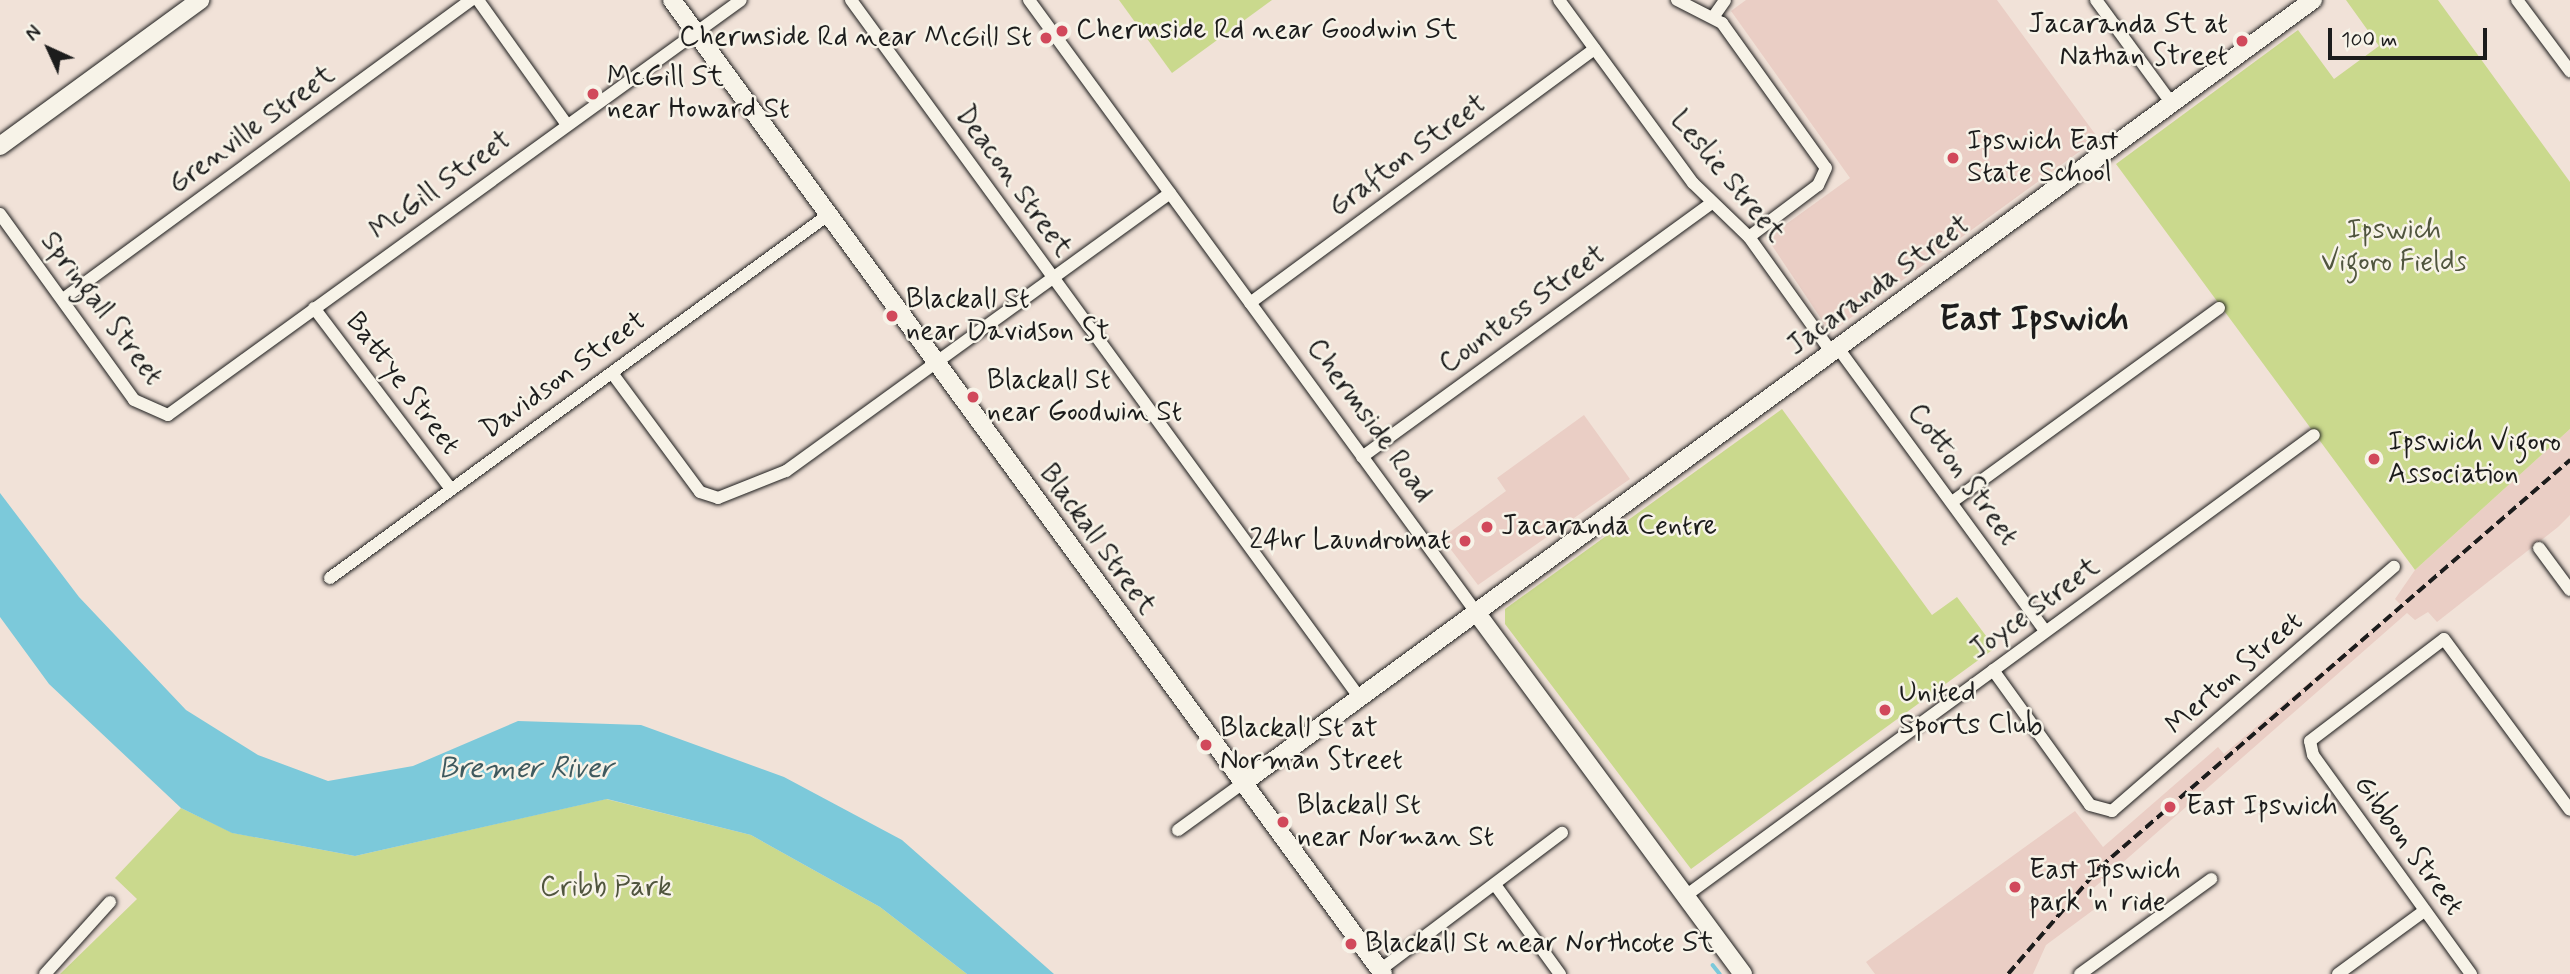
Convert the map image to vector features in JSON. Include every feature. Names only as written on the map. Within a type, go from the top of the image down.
[{"type":"street","points":[[0,146],[200,0]]},
{"type":"street","name":"Grenville Street","points":[[62,299],[471,0]]},
{"type":"street","points":[[478,0],[567,125]]},
{"type":"street","name":"Blackall Street","points":[[672,0],[1381,972]]},
{"type":"street","name":"McGill Street","points":[[172,413],[741,0]]},
{"type":"street","name":"Deacon Street","points":[[850,0],[1359,697]]},
{"type":"street","name":"Chermside Road","points":[[1029,0],[1743,974]]},
{"type":"street","name":"Leslie Street","points":[[1559,0],[1711,203],[1749,237],[1835,350]]},
{"type":"street","points":[[1677,0],[1714,16],[1826,173],[1749,237]]},
{"type":"street","points":[[1714,16],[1726,0]]},
{"type":"street","points":[[2096,0],[2172,104]]},
{"type":"street","points":[[2517,0],[2570,71]]},
{"type":"street","name":"Jacaranda Street","points":[[1243,783],[2172,104],[2302,3]]},
{"type":"street","name":"Grafton Street","points":[[1250,303],[1595,49]]},
{"type":"street","points":[[612,373],[708,499],[780,474],[1170,193]]},
{"type":"street","name":"Countess Street","points":[[1362,457],[1711,203]]},
{"type":"street","name":"Springall Street","points":[[0,214],[134,400],[159,416],[172,413]]},
{"type":"street","name":"Davidson Street","points":[[330,579],[828,215]]},
{"type":"street","name":"Battye Street","points":[[314,308],[451,489]]},
{"type":"street","points":[[1952,502],[2219,308]]},
{"type":"street","name":"Cotton Street","points":[[1835,350],[1952,502],[2045,631]]},
{"type":"street","name":"Joyce Street","points":[[1684,897],[2314,435]]},
{"type":"street","points":[[2539,548],[2570,590]]},
{"type":"street","name":"Merton Street","points":[[1993,670],[2091,805],[2104,812],[2125,802],[2394,567]]},
{"type":"street","name":"Gibbon Street","points":[[2471,974],[2308,745],[2444,639],[2570,810]]},
{"type":"street","points":[[1178,830],[1243,783]]},
{"type":"street","points":[[1381,972],[1562,833]]},
{"type":"street","points":[[2080,974],[2211,879]]},
{"type":"street","points":[[1496,886],[1560,974]]},
{"type":"street","points":[[45,974],[110,902]]},
{"type":"street","points":[[2338,974],[2424,911]]},
{"type":"shaded area","name":"Ipswich East State School","points":[[1746,0],[1997,0],[2098,138],[1834,330],[1828,329],[1767,238],[1850,178],[1731,11]]},
{"type":"shaded area","points":[[1584,415],[1630,479],[1478,585],[1442,538],[1506,491],[1497,478]]},
{"type":"shaded area","points":[[2570,429],[2570,515],[2437,622],[2428,612],[2415,620],[2407,613],[2088,893],[2096,908],[2046,945],[2033,974],[1875,974],[1866,962],[2075,811],[2103,847],[2218,747],[2224,754],[2401,605],[2395,599],[2415,570]]},
{"type":"green space","points":[[1119,0],[1272,0],[1172,73]]},
{"type":"green space","name":"Ipswich Vigoro Fields","points":[[2346,0],[2438,0],[2570,182],[2570,429],[2415,570],[2116,164],[2298,30],[2334,79],[2379,46]]},
{"type":"green space","points":[[1782,409],[1932,615],[1957,597],[1995,648],[1691,869],[1505,624],[1505,609]]},
{"type":"green space","name":"Cribb Park","points":[[606,799],[751,835],[880,907],[967,974],[60,974],[137,899],[115,878],[181,808],[233,833],[355,856]]},
{"type":"water","name":"Bremer River","points":[[0,493],[79,597],[186,710],[258,755],[328,781],[413,766],[518,721],[641,725],[784,777],[902,840],[1054,974],[967,974],[880,907],[751,835],[607,799],[355,856],[232,833],[181,808],[49,684],[0,617]]},
{"type":"waterway","points":[[1713,965],[1720,974]]},
{"type":"railway","points":[[2008,974],[2100,867],[2570,460]]},
{"type":"place","name":"Chermside Rd near Goodwin St","points":[[1062,31]]},
{"type":"place","name":"Chermside Rd near McGill St","points":[[1046,38]]},
{"type":"place","name":"Jacaranda St at Nathan Street","points":[[2242,41]]},
{"type":"place","name":"McGill St near Howard St","points":[[593,94]]},
{"type":"place","name":"Ipswich East State School","points":[[1953,158]]},
{"type":"place","name":"Blackall St near Davidson St","points":[[892,316]]},
{"type":"place","name":"Blackall St near Goodwin St","points":[[973,397]]},
{"type":"place","name":"Ipswich Vigoro Association","points":[[2374,459]]},
{"type":"place","name":"Jacaranda Centre","points":[[1487,527]]},
{"type":"place","name":"24hr Laundromat","points":[[1465,541]]},
{"type":"place","name":"United Sports Club","points":[[1885,710]]},
{"type":"place","name":"Blackall St at Norman Street","points":[[1206,745]]},
{"type":"place","name":"East Ipswich","points":[[2170,807]]},
{"type":"place","name":"Blackall St near Norman St","points":[[1283,822]]},
{"type":"place","name":"East Ipswich park 'n' ride","points":[[2015,887]]},
{"type":"place","name":"Blackall St near Northcote St","points":[[1351,944]]},
{"type":"district","name":"East Ipswich","points":[[2034,319]]}]
